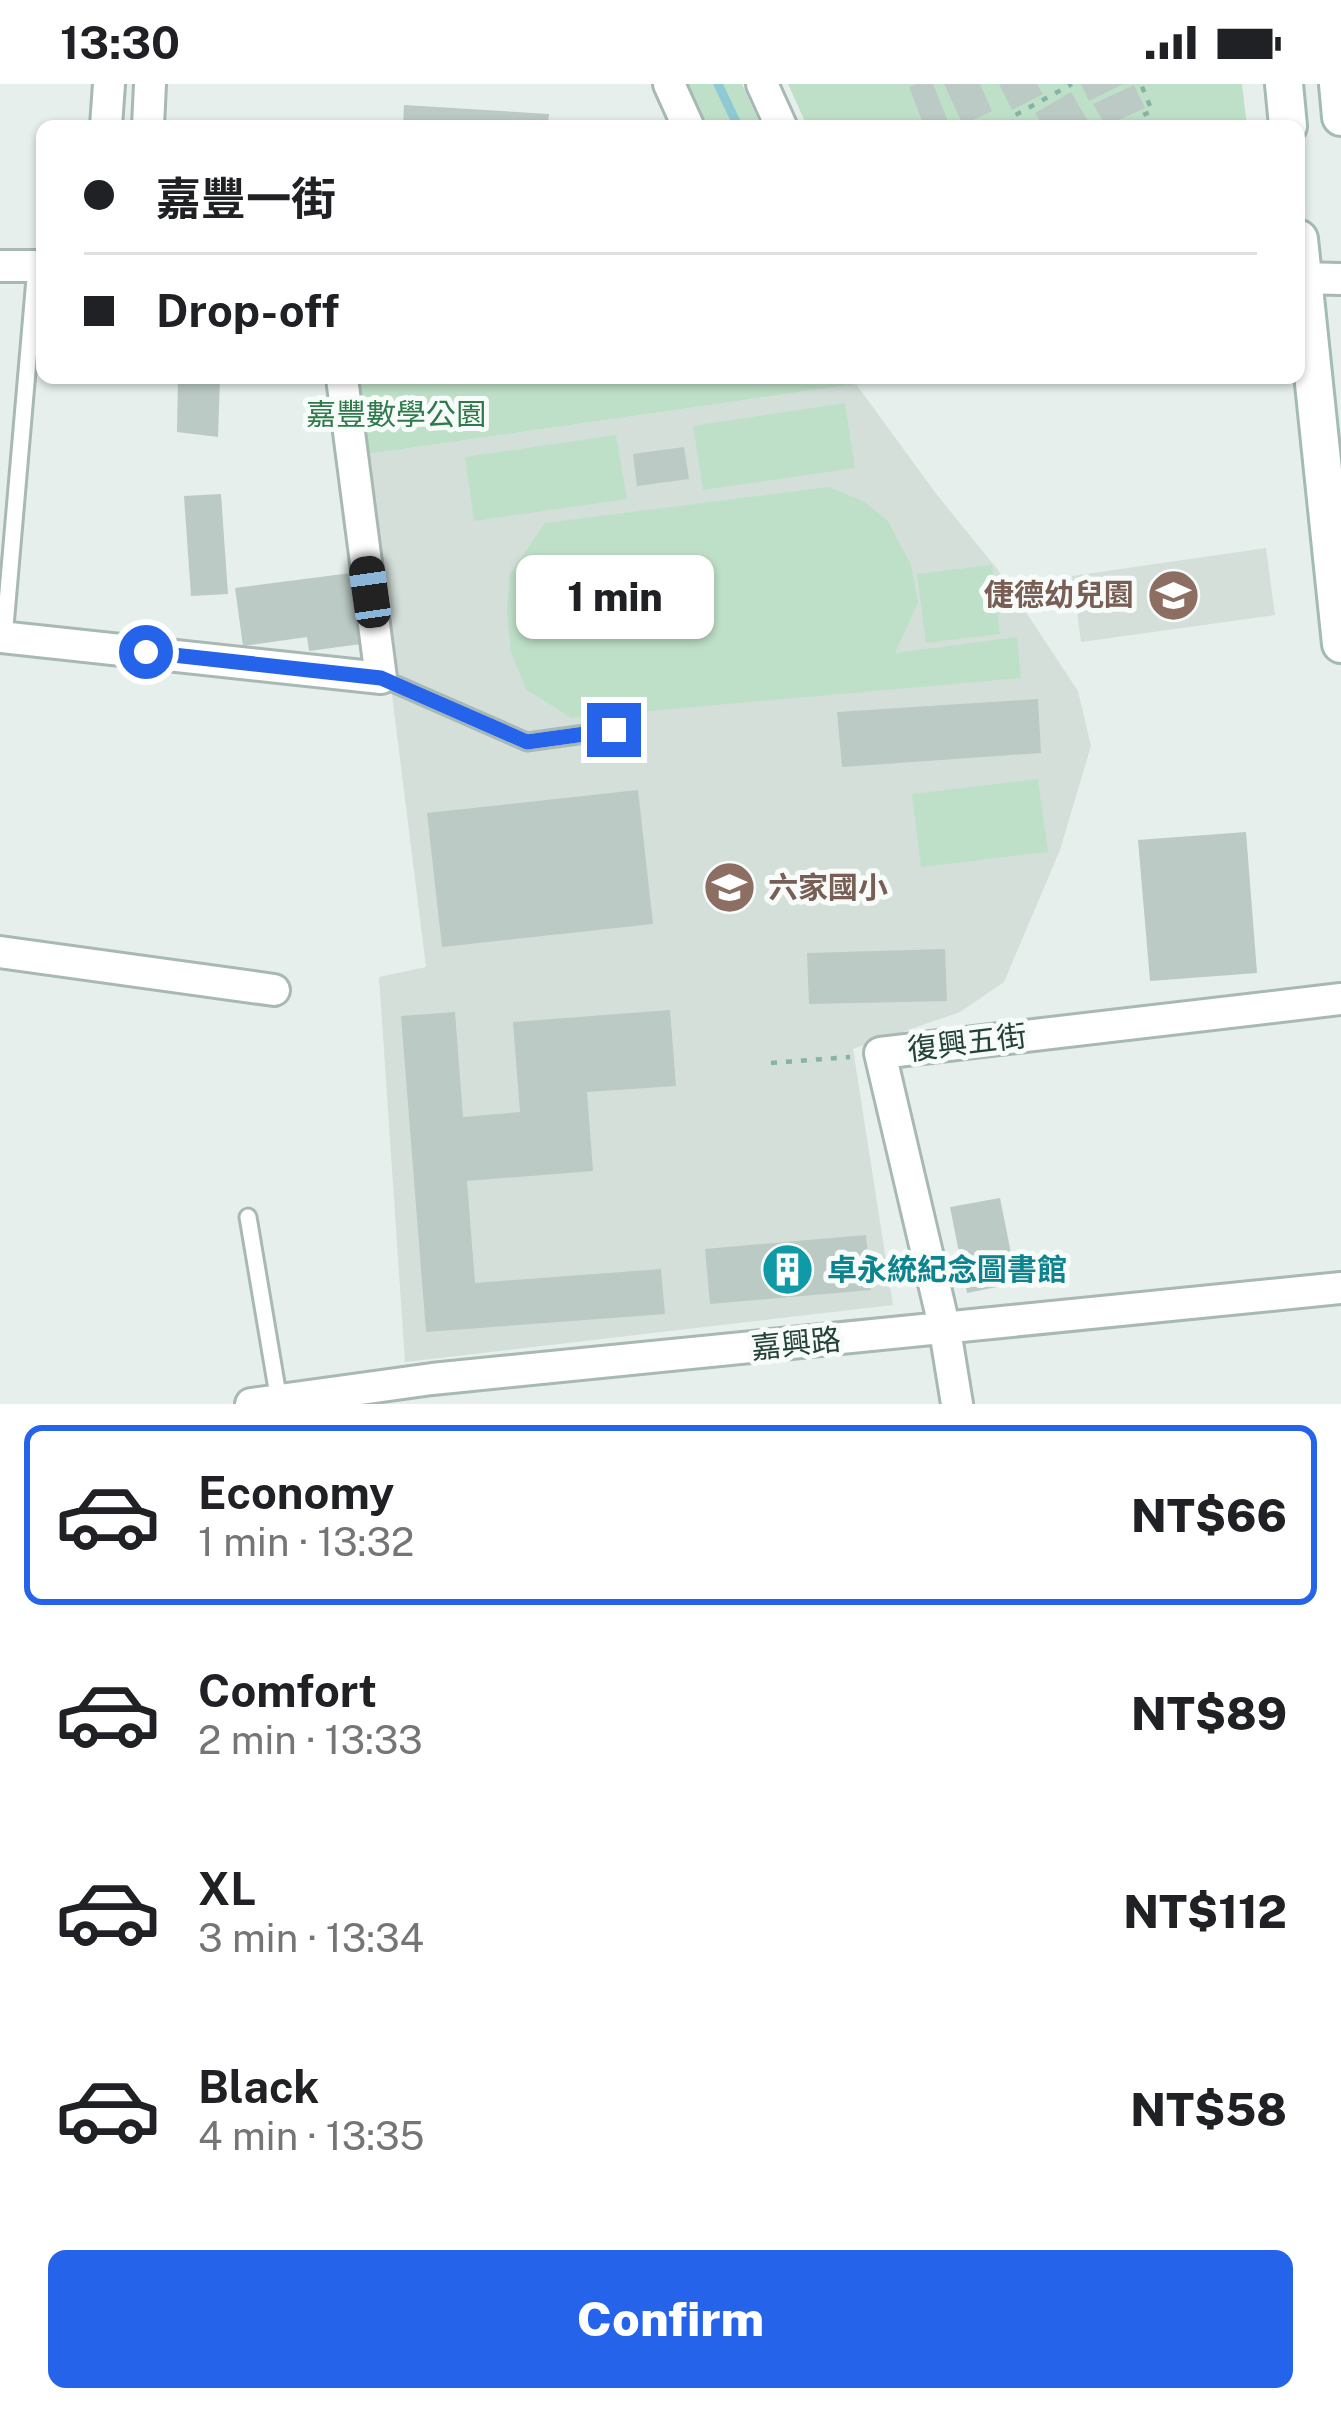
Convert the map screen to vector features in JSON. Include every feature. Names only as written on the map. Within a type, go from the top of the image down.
[{"type":"street","points":[[89,120],[92,84]]},
{"type":"street","points":[[106,120],[109,84]]},
{"type":"street","points":[[148,120],[150,84]]},
{"type":"street","points":[[669,84],[685,120]]},
{"type":"street","points":[[762,84],[778,120]]},
{"type":"street","points":[[1284,84],[1287,120]]},
{"type":"street","points":[[1338,84],[1341,116]]},
{"type":"street","points":[[0,266],[36,266]]},
{"type":"street","points":[[1305,278],[1341,278]]},
{"type":"street","points":[[1305,315],[1341,644]]},
{"type":"street","points":[[2,637],[381,678],[344,384]]},
{"type":"street","points":[[0,952],[274,990]]},
{"type":"street","name":"復興五街","points":[[957,1404],[945,1330],[880,1053],[1341,999]]},
{"type":"street","name":"嘉興路","points":[[265,1402],[1341,1288]]},
{"type":"lane","points":[[2,637],[36,296]]},
{"type":"lane","points":[[381,678],[527,742],[614,730]]},
{"type":"lane","points":[[248,1217],[265,1402]]},
{"type":"path","points":[[1011,120],[1072,84]]},
{"type":"path","points":[[1137,120],[1152,111],[1142,84]]},
{"type":"path","points":[[771,1064],[880,1053]]},
{"type":"shaded area","name":"六家國小","points":[[856,384],[998,570],[1078,691],[1091,746],[1060,850],[1004,982],[960,1012],[853,1049],[893,1305],[405,1362],[379,977],[426,967],[362,455]]},
{"type":"shaded area","name":"倢德幼兒園","points":[[1266,548],[1275,615],[1081,642],[1072,576]]},
{"type":"green space","points":[[679,84],[742,84],[758,120],[693,120]]},
{"type":"green space","points":[[788,84],[1242,84],[1246,120],[804,120]]},
{"type":"green space","name":"嘉豐數學公園","points":[[355,384],[856,384],[362,455]]},
{"type":"green space","points":[[845,403],[855,468],[703,490],[693,426]]},
{"type":"green space","points":[[616,435],[627,499],[474,521],[465,457]]},
{"type":"green space","points":[[829,487],[863,501],[888,521],[911,565],[918,603],[895,653],[1017,637],[1021,678],[571,718],[526,689],[511,652],[510,574],[545,523]]},
{"type":"green space","points":[[992,565],[1000,634],[926,643],[917,574]]},
{"type":"green space","points":[[1038,779],[1048,852],[921,867],[912,794]]},
{"type":"building","points":[[933,84],[947,120],[922,120],[909,87]]},
{"type":"building","points":[[944,84],[980,84],[992,111],[961,120]]},
{"type":"building","points":[[999,84],[1037,84],[1043,94],[1012,110]]},
{"type":"building","points":[[1081,84],[1123,84],[1089,101]]},
{"type":"building","points":[[1134,85],[1145,108],[1119,120],[1102,120],[1093,104]]},
{"type":"building","points":[[1071,92],[1087,120],[1039,120],[1035,113]]},
{"type":"building","points":[[404,105],[549,114],[548,120],[403,120]]},
{"type":"building","points":[[178,384],[220,384],[218,437],[177,432]]},
{"type":"building","points":[[684,447],[689,479],[637,486],[633,454]]},
{"type":"building","points":[[221,494],[228,594],[191,596],[184,496]]},
{"type":"building","points":[[351,573],[361,644],[309,651],[307,637],[243,646],[235,588]]},
{"type":"building","points":[[1038,699],[1041,753],[842,767],[837,712]]},
{"type":"building","points":[[638,790],[653,924],[442,947],[427,813]]},
{"type":"building","points":[[1246,832],[1257,973],[1150,981],[1138,840]]},
{"type":"building","points":[[945,949],[947,1001],[809,1004],[807,953]]},
{"type":"building","points":[[670,1010],[676,1086],[587,1092],[593,1171],[467,1181],[475,1283],[661,1269],[665,1314],[426,1332],[401,1016],[455,1012],[463,1117],[520,1112],[513,1022]]},
{"type":"building","points":[[1000,1198],[1017,1283],[967,1293],[950,1207]]},
{"type":"building","name":"卓永統紀念圖書館","points":[[866,1235],[871,1290],[710,1304],[705,1249]]},
{"type":"waterway","points":[[718,84],[735,120]]},
{"type":"place","name":"倢德幼兒園","points":[[1173,595]]},
{"type":"place","name":"六家國小","points":[[729,888]]},
{"type":"place","name":"卓永統紀念圖書館","points":[[788,1270]]},
{"type":"route","points":[[146,652],[381,678],[527,742],[614,730]]}]
